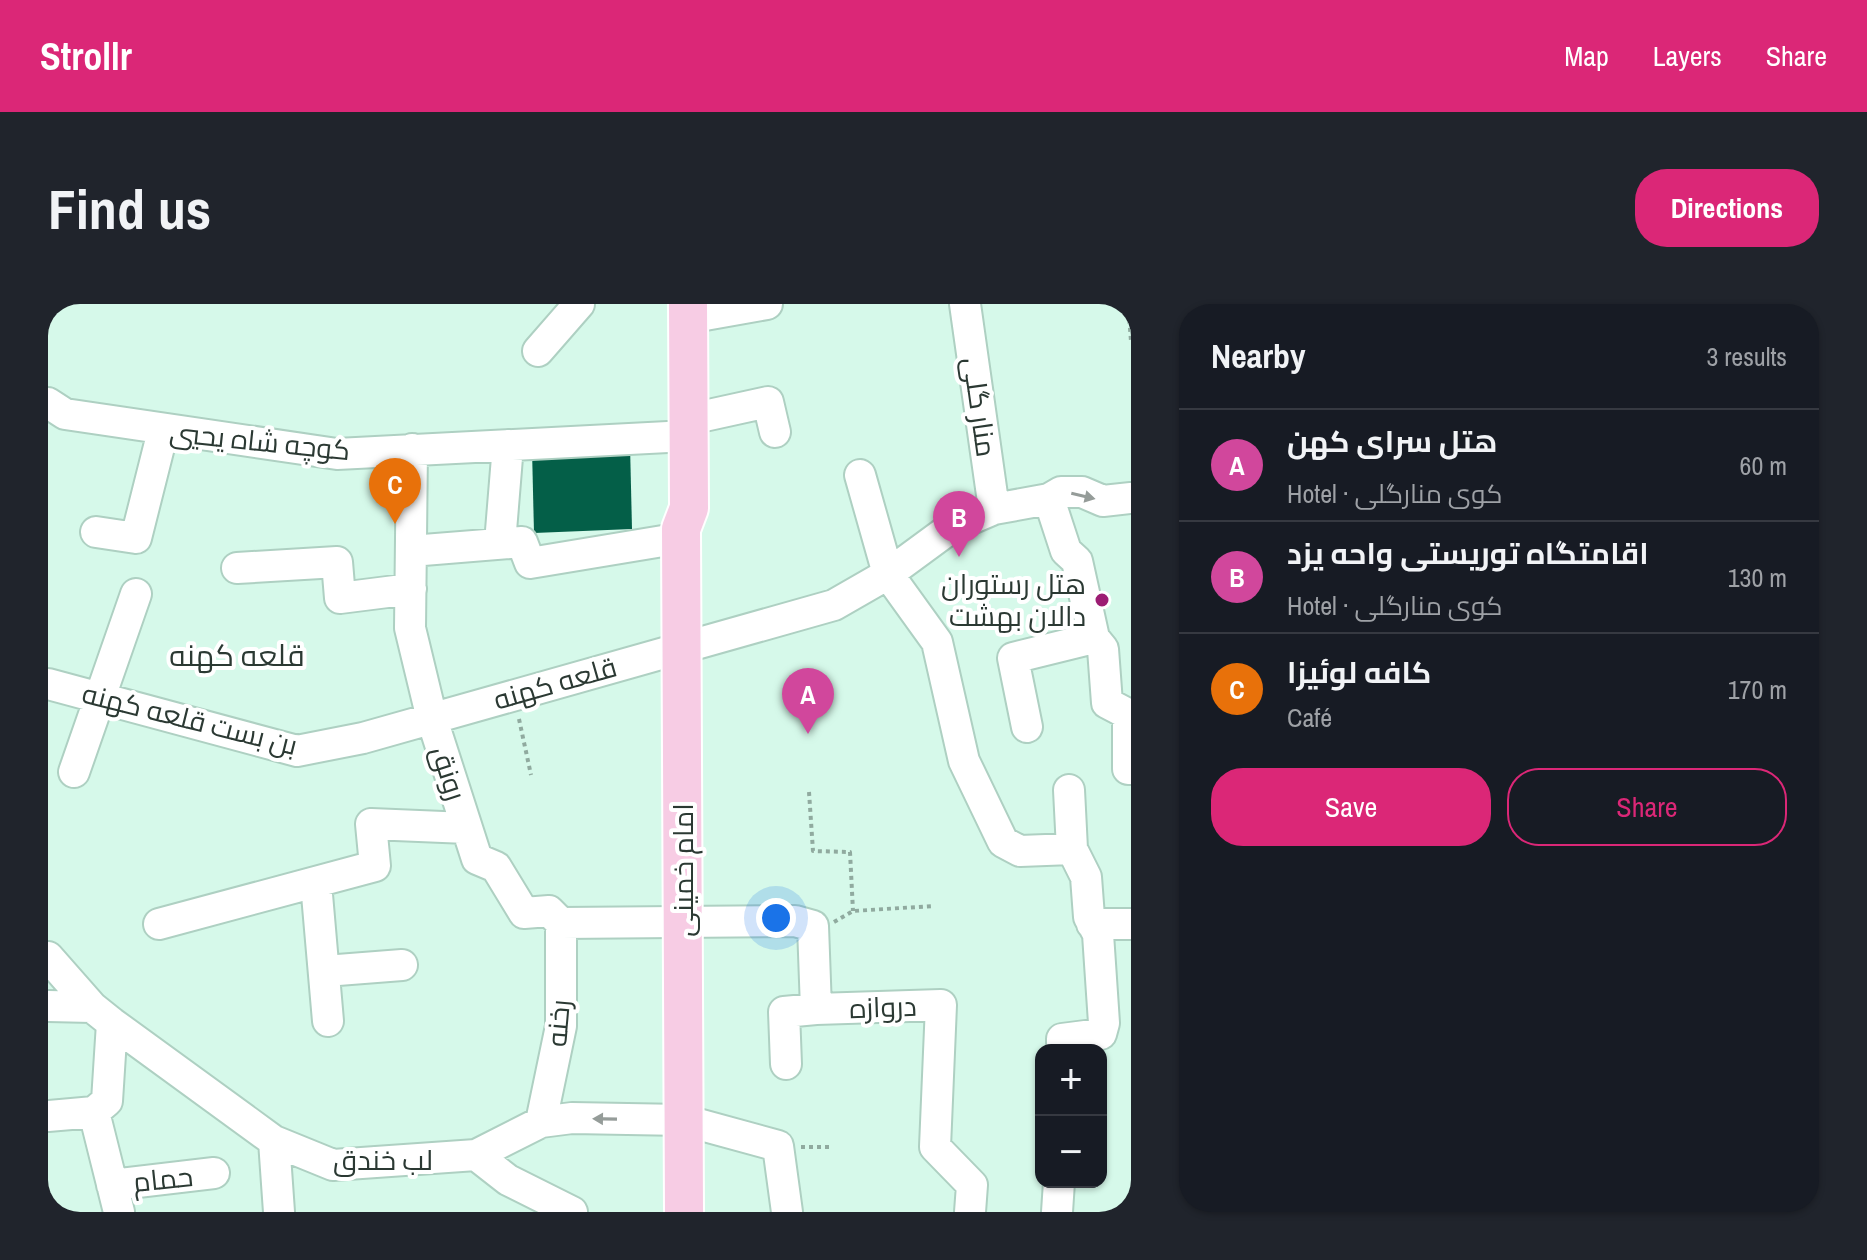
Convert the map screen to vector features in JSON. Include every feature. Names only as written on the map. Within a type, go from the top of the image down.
[{"type":"main road","name":"امام خمینی","points":[[681,309],[677,428],[689,508],[681,534],[684,1212]]},
{"type":"street","points":[[538,351],[579,304]]},
{"type":"street","points":[[681,309],[767,304]]},
{"type":"street","name":"منار گلی","points":[[965,304],[994,509]]},
{"type":"street","name":"کوچه شاه يحيي","points":[[48,403],[65,414],[163,431],[337,454],[508,445],[677,428],[768,402],[775,432]]},
{"type":"street","points":[[96,532],[136,538],[163,431]]},
{"type":"street","points":[[500,543],[508,445]]},
{"type":"street","name":"رونق","points":[[412,449],[410,628],[429,719],[477,859],[496,867],[524,913],[549,911],[561,923],[683,923]]},
{"type":"street","points":[[860,475],[888,574],[937,642],[964,761],[1003,842],[1020,851],[1072,849]]},
{"type":"street","name":"قلعه کهنه","points":[[429,719],[683,645],[834,605],[888,574],[952,527],[994,509],[1049,499],[1061,492],[1082,492],[1103,501],[1131,498]]},
{"type":"street","points":[[1049,499],[1066,551],[1077,561],[1094,638],[1103,649],[1107,703],[1128,714],[1128,769],[1131,769]]},
{"type":"street","points":[[411,551],[522,542],[530,563],[681,534]]},
{"type":"street","points":[[237,568],[337,562],[340,598],[411,589]]},
{"type":"street","points":[[74,772],[136,594]]},
{"type":"street","points":[[1027,727],[1013,658],[1094,638]]},
{"type":"street","name":"بن بست قلعه کهنه","points":[[48,684],[297,751],[429,719]]},
{"type":"street","points":[[1062,1044],[1062,1039],[1101,1034],[1117,1024],[1098,934],[1092,924],[1086,877],[1072,849],[1069,790]]},
{"type":"street","points":[[159,924],[375,866],[371,824],[467,828]]},
{"type":"street","points":[[316,883],[328,1021]]},
{"type":"street","points":[[683,923],[795,921],[813,926]]},
{"type":"street","name":"رخنه","points":[[541,1122],[561,1026],[561,923]]},
{"type":"street","points":[[1092,924],[1131,924]]},
{"type":"street","name":"دروازه","points":[[813,926],[816,1009],[941,1005],[935,1147],[972,1185],[970,1212]]},
{"type":"street","name":"لب خندق","points":[[48,957],[102,1015],[274,1141],[333,1165],[476,1155],[541,1122],[683,1120],[778,1146],[787,1212]]},
{"type":"street","points":[[325,971],[402,965]]},
{"type":"street","points":[[48,1006],[102,1015],[107,1101],[94,1112],[48,1116]]},
{"type":"street","points":[[786,1064],[784,1012],[816,1009]]},
{"type":"street","points":[[94,1112],[116,1198]]},
{"type":"street","points":[[274,1141],[279,1212]]},
{"type":"street","points":[[476,1155],[508,1180],[558,1209]]},
{"type":"street","name":"حمام","points":[[116,1198],[214,1173]]},
{"type":"street","points":[[1057,1212],[1059,1188]]},
{"type":"path","points":[[1128,304],[1131,341]]},
{"type":"path","points":[[514,695],[531,775]]},
{"type":"path","points":[[809,792],[813,851],[850,852],[853,911]]},
{"type":"path","points":[[813,926],[832,923],[853,911],[933,906]]},
{"type":"building","points":[[630,445],[632,529],[534,533],[532,449]]},
{"type":"place","name":"کافه لوئیزا","points":[[395,524]]},
{"type":"place","name":"اقامتگاه توریستی واحه یزد","points":[[959,557]]},
{"type":"place","name":"هتل رستوران دالان بهشت","points":[[1102,600]]},
{"type":"place","name":"هتل سرای کهن","points":[[808,734]]},
{"type":"district","name":"قلعه کهنه","points":[[237,656]]}]
